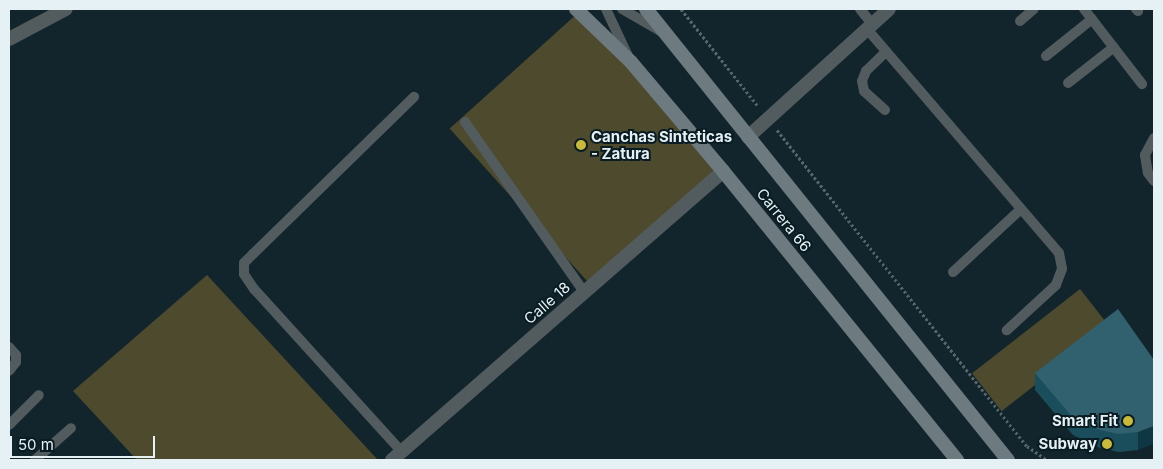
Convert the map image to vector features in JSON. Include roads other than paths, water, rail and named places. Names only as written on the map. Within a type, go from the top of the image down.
[{"type":"main road","name":"Carrera 66","points":[[576,9],[630,62],[723,172],[957,460]]},
{"type":"main road","name":"Carrera 66","points":[[646,9],[1008,460]]},
{"type":"street","points":[[9,39],[66,9]]},
{"type":"street","points":[[748,137],[889,9]]},
{"type":"street","name":"Calle 18","points":[[397,456],[723,172]]},
{"type":"lane","points":[[606,9],[630,62]]},
{"type":"lane","points":[[622,9],[667,36]]},
{"type":"lane","points":[[860,9],[886,52],[1020,210],[1059,253],[1062,270],[1056,284],[1008,330]]},
{"type":"lane","points":[[1020,21],[1034,9]]},
{"type":"lane","points":[[1084,9],[1142,84]]},
{"type":"lane","points":[[1046,56],[1092,18]]},
{"type":"lane","points":[[1068,83],[1114,47]]},
{"type":"lane","points":[[885,110],[864,91],[862,81],[866,72],[886,52]]},
{"type":"lane","points":[[397,456],[254,289],[244,274],[244,263],[414,97]]},
{"type":"lane","points":[[465,122],[584,292]]},
{"type":"lane","points":[[1154,138],[1145,155],[1148,173],[1154,181]]},
{"type":"lane","points":[[954,272],[1020,210]]},
{"type":"lane","points":[[9,347],[16,355],[16,362],[9,371]]},
{"type":"lane","points":[[9,425],[39,395]]},
{"type":"lane","points":[[35,460],[70,428]]},
{"type":"place","name":"Canchas Sinteticas - Zatura","points":[[581,145]]},
{"type":"place","name":"Smart Fit","points":[[1128,421]]},
{"type":"place","name":"Subway","points":[[1107,444]]}]
